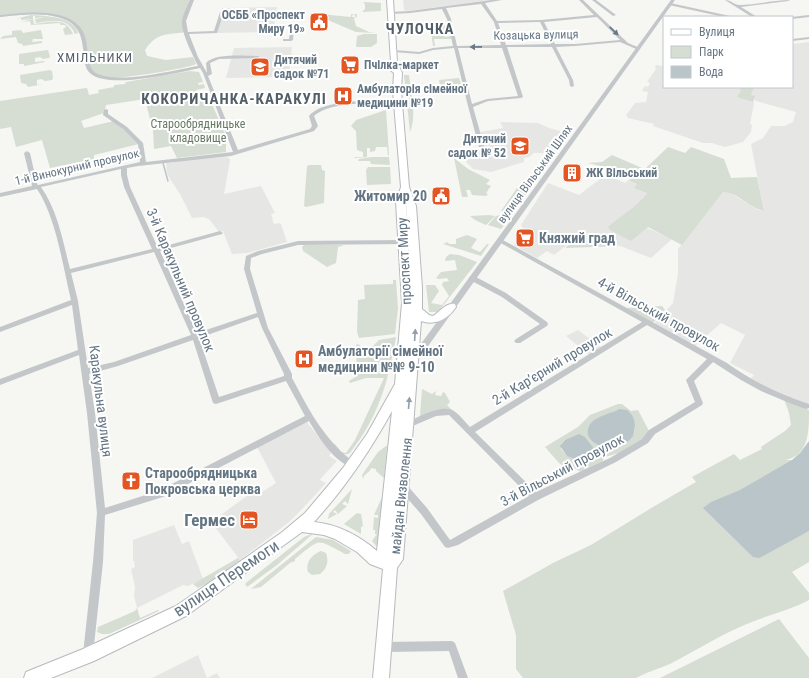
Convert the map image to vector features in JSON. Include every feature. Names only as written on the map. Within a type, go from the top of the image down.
[{"type":"main road","name":"проспект Миру","points":[[390,0],[394,51],[394,82],[397,91],[405,187],[411,206],[417,288],[417,309]]},
{"type":"main road","name":"проспект Миру","points":[[405,187],[401,201],[407,303],[405,334]]},
{"type":"main road","points":[[417,309],[424,317],[432,320],[441,316],[451,307]]},
{"type":"main road","name":"майдан Визволення","points":[[405,334],[383,557],[390,565],[396,558],[417,309]]},
{"type":"main road","name":"майдан Визволення","points":[[353,465],[382,420],[413,365]]},
{"type":"main road","name":"майдан Визволення","points":[[303,526],[356,469],[385,424],[401,386]]},
{"type":"main road","name":"вулиця Перемоги","points":[[46,678],[89,658],[166,626],[204,604],[262,562],[303,526],[353,465]]},
{"type":"main road","points":[[303,526],[325,529],[340,535],[362,547],[375,558],[390,565],[381,678]]},
{"type":"main road","name":"вулиця Перемоги","points":[[32,678],[89,658]]},
{"type":"street","points":[[192,0],[186,13],[184,24],[199,66],[206,75],[236,152]]},
{"type":"street","points":[[391,13],[444,8],[500,0]]},
{"type":"street","points":[[581,0],[626,43]]},
{"type":"street","points":[[594,0],[614,15]]},
{"type":"street","points":[[727,0],[753,16]]},
{"type":"street","points":[[737,6],[788,0]]},
{"type":"street","points":[[470,106],[488,100],[521,97],[496,22],[482,2]]},
{"type":"street","points":[[671,2],[726,16]]},
{"type":"street","name":"вулиця Вільський Шлях","points":[[413,365],[451,307],[501,241],[671,2]]},
{"type":"street","points":[[444,8],[449,19],[481,146]]},
{"type":"street","points":[[187,33],[216,32],[222,12]]},
{"type":"street","points":[[0,16],[38,14],[58,17],[70,21],[78,26],[82,34],[87,62],[93,74],[110,78],[130,78],[199,66]]},
{"type":"street","points":[[496,22],[541,21],[598,16]]},
{"type":"street","points":[[793,18],[809,16]]},
{"type":"street","points":[[541,21],[571,80],[572,86]]},
{"type":"street","points":[[657,21],[663,22]]},
{"type":"street","points":[[285,40],[291,40],[292,25]]},
{"type":"street","points":[[793,40],[809,38]]},
{"type":"street","name":"Козацька вулиця","points":[[394,51],[419,53],[433,48],[583,45],[620,41],[638,48]]},
{"type":"street","points":[[206,75],[210,74],[208,63],[214,60],[258,57]]},
{"type":"street","name":"1-й Винокурний провулок","points":[[0,195],[142,163],[236,152],[312,130],[315,126],[311,118],[312,114],[317,110],[349,103],[398,102]]},
{"type":"street","points":[[106,110],[104,114],[125,128],[141,144],[142,163]]},
{"type":"street","name":"Каракульна вулиця","points":[[27,153],[34,185],[38,187],[45,197],[55,222],[75,300],[85,372],[102,513],[89,658]]},
{"type":"street","name":"3-й Каракульний провулок","points":[[124,167],[127,187],[195,336],[216,401],[288,378]]},
{"type":"street","points":[[68,272],[220,233]]},
{"type":"street","name":"4-й Вільський провулок","points":[[501,241],[712,359],[766,391],[806,406]]},
{"type":"street","points":[[353,465],[335,452],[310,417],[288,378],[288,374],[265,328],[260,314],[248,272],[247,262],[249,256],[292,244],[403,242]]},
{"type":"street","points":[[472,278],[504,295],[545,324],[518,341]]},
{"type":"street","points":[[0,330],[75,300]]},
{"type":"street","points":[[85,372],[115,364],[260,314]]},
{"type":"street","name":"2-й Карʼєрний провулок","points":[[470,431],[646,323]]},
{"type":"street","points":[[0,382],[82,351]]},
{"type":"street","name":"3-й Вільський провулок","points":[[403,486],[424,511],[448,544],[455,542],[535,498],[613,460],[645,441],[652,432],[699,403],[690,380],[712,359]]},
{"type":"street","points":[[408,425],[444,411],[451,413],[535,498]]},
{"type":"street","points":[[102,513],[160,494],[310,417]]},
{"type":"street","points":[[384,647],[452,646],[463,678]]},
{"type":"shaded area","points":[[403,0],[489,0],[408,11],[404,10]]},
{"type":"shaded area","points":[[277,7],[273,32],[214,33],[222,8]]},
{"type":"shaded area","points":[[809,42],[809,406],[749,380],[754,375],[730,363],[745,335],[721,323],[695,346],[654,324],[673,303],[678,273],[678,249],[723,192],[729,192],[758,210],[764,211],[751,144],[763,138],[771,126],[784,126],[793,122],[796,112],[756,101],[751,96],[754,103],[750,124],[752,125],[751,132],[743,142],[725,147],[712,143],[703,143],[653,126],[654,124],[628,118],[626,115],[635,103],[646,102],[648,92],[642,91],[645,86],[648,87],[650,83],[647,82],[656,69],[656,65],[663,66],[663,88],[793,88],[793,44]]},
{"type":"shaded area","name":"Дитячий садок №71","points":[[292,47],[289,75],[281,77],[226,78],[234,48]]},
{"type":"shaded area","name":"Дитячий садок № 52","points":[[500,122],[538,123],[567,133],[552,154],[534,153],[529,157],[524,158],[524,162],[491,172],[473,169],[466,162],[467,155],[483,149],[480,132],[503,128]]},
{"type":"shaded area","points":[[224,157],[229,158],[230,160],[224,194],[261,186],[275,213],[271,214],[274,224],[281,224],[287,242],[248,253],[232,254],[223,231],[219,232],[209,219],[204,217],[192,218],[167,173],[166,163]]},
{"type":"shaded area","points":[[598,171],[625,183],[628,180],[652,191],[612,224],[647,228],[672,239],[651,258],[584,232],[554,255],[547,251],[537,258],[514,245],[524,230],[521,225],[548,183],[579,195],[600,179],[593,175]]},
{"type":"shaded area","points":[[578,330],[602,348],[590,356],[566,336]]},
{"type":"shaded area","points":[[307,422],[331,453],[329,456],[337,461],[320,480],[326,483],[305,506],[289,522],[240,560],[212,523],[255,490],[259,494],[276,483],[257,447]]},
{"type":"shaded area","points":[[174,525],[182,544],[189,541],[203,579],[188,586],[183,585],[137,608],[134,596],[135,587],[131,569],[135,567],[133,561],[133,540]]},
{"type":"shaded area","points":[[198,655],[207,678],[152,678]]},
{"type":"shaded area","points":[[217,673],[220,678],[207,678]]},
{"type":"green space","points":[[0,0],[192,0],[184,24],[186,32],[162,35],[149,44],[145,50],[147,56],[166,60],[193,57],[196,64],[125,77],[107,78],[100,76],[90,70],[78,26],[58,17],[49,15],[31,14],[0,16]]},
{"type":"green space","points":[[363,2],[381,3],[381,11],[362,12],[365,9],[365,4]]},
{"type":"green space","points":[[320,14],[351,17],[351,14],[353,14],[352,17],[356,17],[354,14],[357,14],[357,17],[354,18],[356,26],[375,33],[356,32],[316,15]]},
{"type":"green space","points":[[31,15],[58,18],[65,20],[75,27],[78,33],[75,34],[68,24],[63,22],[53,21],[36,23],[35,19],[46,17],[35,18],[35,16],[33,16],[33,19],[15,19]]},
{"type":"green space","points":[[33,19],[34,24],[62,22],[70,28],[73,34],[65,35],[63,29],[66,27],[65,25],[60,25],[60,23],[31,25],[30,21],[21,22]]},
{"type":"green space","points":[[430,25],[448,25],[449,29],[447,31],[433,31],[441,32],[445,37],[451,36],[451,39],[434,39],[435,46],[433,46]]},
{"type":"green space","points":[[21,30],[23,33],[41,30],[43,39],[33,39],[32,42],[42,41],[42,43],[23,46],[22,44],[18,43],[16,37],[0,39],[3,36],[12,35],[12,31]]},
{"type":"green space","points":[[364,34],[377,34],[377,43],[371,47],[356,47],[357,36]]},
{"type":"green space","points":[[48,50],[49,58],[35,58],[35,62],[45,62],[24,66],[24,64],[19,64],[19,54]]},
{"type":"green space","points":[[50,70],[52,71],[52,80],[37,80],[37,85],[44,84],[28,87],[26,84],[21,83],[20,75]]},
{"type":"green space","name":"Старообрядницьке кладовище","points":[[190,71],[199,72],[203,82],[198,83],[199,85],[204,84],[205,88],[196,90],[199,95],[207,93],[226,136],[226,152],[177,158],[171,146],[154,149],[153,131],[145,99],[106,105],[104,113],[81,121],[84,128],[114,121],[139,144],[94,155],[94,159],[50,168],[42,140],[16,147],[11,127],[0,129],[0,101],[86,88],[89,95],[99,93],[98,90],[114,87],[114,85],[125,84],[126,82]]},
{"type":"green space","points":[[404,75],[409,75],[413,104],[413,118],[410,132]]},
{"type":"green space","points":[[459,78],[464,92],[449,94],[448,92],[441,93],[439,80]]},
{"type":"green space","points":[[740,88],[754,88],[751,95],[755,96],[753,102],[737,97],[741,91]]},
{"type":"green space","points":[[386,110],[389,155],[388,156],[387,147],[376,147],[375,151],[370,152],[370,148],[367,148],[367,157],[355,158],[354,157],[363,157],[363,152],[357,150],[356,131],[351,126],[356,120]]},
{"type":"green space","points":[[668,147],[685,153],[691,147],[724,159],[731,178],[757,177],[764,211],[753,207],[739,197],[723,192],[682,245],[648,227],[631,241],[610,230],[608,227],[647,193],[634,188],[637,184],[630,181],[629,178],[617,170],[588,163],[602,162],[612,155],[642,168],[646,168]]},
{"type":"green space","points":[[389,157],[390,165],[371,164],[370,161],[358,161],[359,159]]},
{"type":"green space","points":[[454,158],[468,169],[490,180],[486,184],[491,186],[486,193],[488,194],[486,196],[472,195],[470,190],[466,190],[468,197],[462,197]]},
{"type":"green space","points":[[321,165],[322,170],[325,171],[324,203],[306,207],[304,206],[307,166]]},
{"type":"green space","points":[[368,167],[390,167],[391,184],[367,185],[366,170]]},
{"type":"green space","points":[[517,188],[528,192],[513,214],[501,211]]},
{"type":"green space","points":[[500,215],[509,219],[508,221],[504,219],[503,221],[506,223],[501,229],[488,225],[496,216]]},
{"type":"green space","points":[[470,216],[495,216],[486,225]]},
{"type":"green space","points":[[584,233],[619,246],[565,248]]},
{"type":"green space","points":[[467,235],[477,239],[471,248],[480,252],[487,244],[489,244],[481,256],[443,244],[448,242],[449,244],[456,244],[456,239]]},
{"type":"green space","points":[[304,245],[344,245],[338,247],[336,263],[327,267],[303,251],[302,247]]},
{"type":"green space","points":[[450,254],[459,255],[477,262],[438,312],[429,312],[426,285],[435,285],[439,291],[431,303],[442,305],[449,296],[442,285],[443,282],[449,281],[447,278],[436,278],[441,272],[457,270],[455,260],[445,261],[446,257]]},
{"type":"green space","points":[[393,280],[396,280],[398,308],[395,334],[359,338],[357,332],[358,300],[365,299],[364,285],[393,284]]},
{"type":"green space","points":[[662,306],[665,310],[653,323],[626,308]]},
{"type":"green space","points":[[396,337],[386,384],[375,412],[368,426],[350,453],[342,454],[333,445],[335,444],[341,452],[346,453],[355,440],[384,378],[366,378],[350,383],[349,381],[357,376],[356,345],[358,344],[362,347],[373,346],[379,340]]},
{"type":"green space","points":[[422,389],[432,394],[436,391],[435,395],[441,396],[443,392],[445,393],[450,402],[447,405],[455,413],[420,416]]},
{"type":"green space","points":[[784,399],[809,410],[808,434],[803,448],[793,458],[785,460],[792,460],[795,538],[809,531],[809,562],[792,572],[809,593],[809,600],[734,629],[670,664],[636,678],[523,678],[516,669],[516,635],[503,591],[553,563],[591,545],[696,482],[692,477],[734,454],[740,460],[762,449],[761,447],[785,431],[791,425]]},
{"type":"green space","points":[[618,404],[622,404],[631,411],[638,410],[649,431],[649,435],[619,453],[605,457],[602,462],[581,472],[572,467],[569,470],[559,463],[545,447],[578,427],[590,415]],"holes":[[[619,409],[635,429],[633,436],[595,420]],[[585,437],[594,450],[591,455],[567,456],[561,449],[562,443],[565,440]]]},
{"type":"green space","points":[[386,446],[384,478],[376,471],[376,469],[371,468],[363,479],[362,475],[378,452]]},
{"type":"green space","points":[[352,489],[348,504],[345,501],[342,504],[347,506],[338,514],[335,510],[333,512],[337,514],[328,519],[329,514]]},
{"type":"green space","points":[[382,497],[378,544],[376,546],[372,541],[377,534],[375,534],[375,530],[373,530],[374,517],[378,518],[378,515],[374,515]]},
{"type":"green space","points":[[357,513],[361,514],[363,526],[361,527],[361,534],[344,524]]},
{"type":"green space","points":[[314,533],[277,565],[247,587],[245,584],[247,582],[304,537]]},
{"type":"green space","points":[[316,537],[333,540],[351,551],[349,554],[345,554],[324,543],[315,544],[261,587],[251,589]]},
{"type":"green space","points":[[321,551],[326,553],[327,556],[326,567],[320,574],[312,575],[307,569],[308,562],[312,557]]},
{"type":"green space","points":[[238,558],[240,560],[210,582],[198,588],[193,584]]},
{"type":"green space","points":[[137,608],[140,618],[158,610],[159,611],[109,634],[97,632],[98,627],[135,611]]},
{"type":"green space","points":[[779,619],[809,658],[809,678],[660,678]]},
{"type":"water","points":[[619,409],[627,410],[634,419],[635,429],[633,436],[626,443],[617,446],[600,446],[593,442],[589,437],[588,430],[591,423]]},
{"type":"water","points":[[579,434],[585,437],[595,450],[588,458],[580,461],[567,456],[560,446],[565,440]]},
{"type":"water","points":[[809,441],[809,531],[759,558],[753,557],[703,508],[711,502],[740,490],[792,460],[800,453]]},
{"type":"waterway","points":[[163,163],[168,181]]},
{"type":"place","name":"ОСББ «Проспект Миру 19»","points":[[319,22]]},
{"type":"place","name":"Пчілка-маркет","points":[[350,65]]},
{"type":"place","name":"Дитячий садок №71","points":[[260,67]]},
{"type":"place","name":"Амбулаторія сімейної медицини №19","points":[[343,96]]},
{"type":"place","name":"Дитячий садок № 52","points":[[520,146]]},
{"type":"place","name":"ЖК Вільський","points":[[572,173]]},
{"type":"place","name":"Житомир 20","points":[[441,196]]},
{"type":"place","name":"Княжий град","points":[[525,238]]},
{"type":"place","name":"Амбулаторії сімейної медицини №№ 9-10","points":[[304,359]]},
{"type":"place","name":"Старообрядницька Покровська церква","points":[[131,481]]},
{"type":"place","name":"Гермес","points":[[249,520]]},
{"type":"district","name":"ЧУЛОЧКА","points":[[420,29]]},
{"type":"district","name":"ХМІЛЬНИКИ","points":[[95,57]]},
{"type":"district","name":"КОКОРИЧАНКА-КАРАКУЛІ","points":[[234,99]]}]
